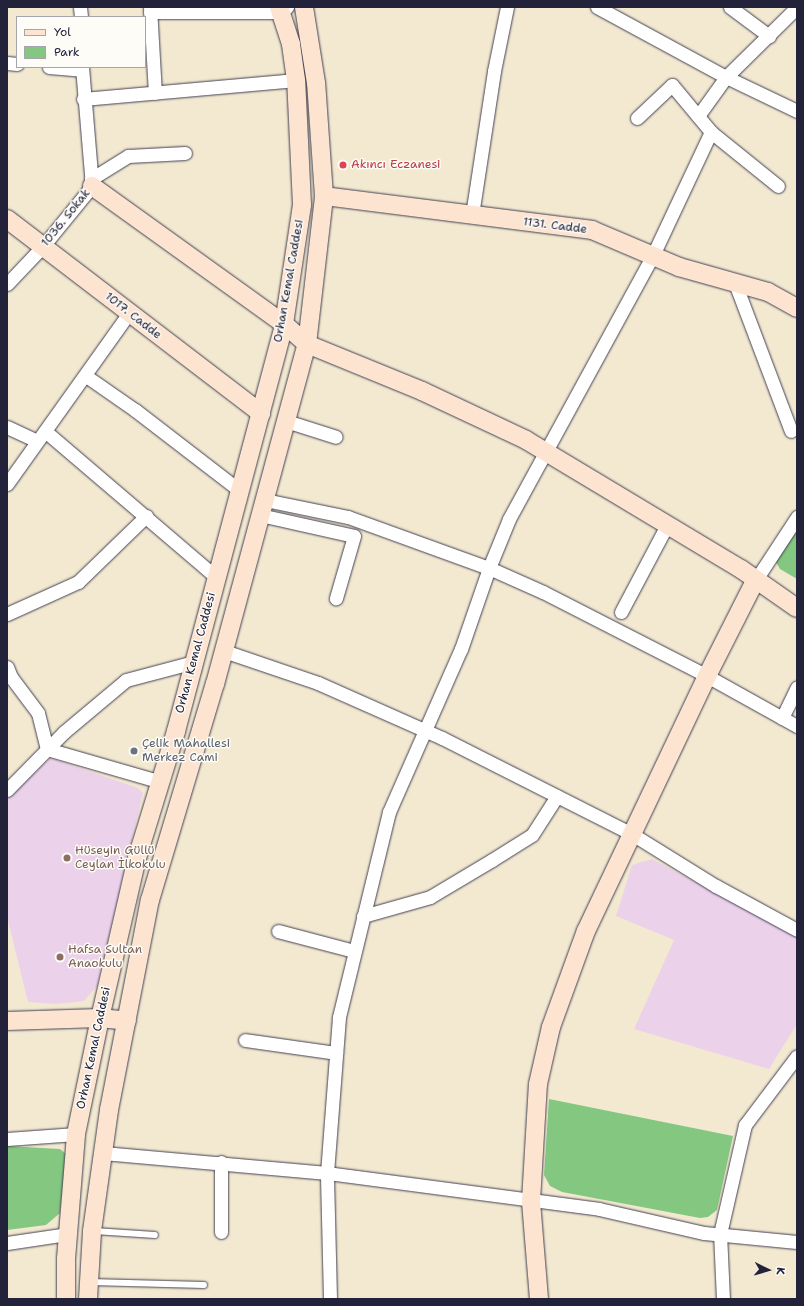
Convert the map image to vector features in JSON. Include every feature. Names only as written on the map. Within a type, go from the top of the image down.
[{"type":"main road","name":"Orhan Kemal Caddesi","points":[[88,1291],[92,1231],[103,1153],[150,900],[224,652],[307,344],[324,196],[316,84],[304,7]]},
{"type":"main road","name":"Orhan Kemal Caddesi","points":[[66,1299],[68,1234],[76,1134],[100,1018],[137,858],[161,782],[284,324],[302,205],[296,80],[291,44],[282,9]]},
{"type":"main road","points":[[92,182],[284,324],[307,344],[422,391],[545,451],[741,569],[755,581],[797,608]]},
{"type":"main road","name":"1131. Cadde","points":[[324,196],[592,230],[679,267],[768,292],[797,308]]},
{"type":"main road","name":"1017. Cadde","points":[[7,218],[261,413]]},
{"type":"main road","points":[[539,1299],[531,1201],[538,1084],[551,1027],[586,931],[707,676],[755,581]]},
{"type":"main road","points":[[7,1021],[100,1018],[127,1021]]},
{"type":"street","points":[[472,215],[494,71],[507,7]]},
{"type":"street","points":[[597,7],[726,77],[797,111]]},
{"type":"street","points":[[730,7],[769,36]]},
{"type":"street","points":[[698,116],[726,77],[797,7]]},
{"type":"street","points":[[155,93],[150,10],[282,9]]},
{"type":"street","points":[[66,68],[82,69]]},
{"type":"street","name":"1036. Sokak","points":[[7,284],[43,246],[92,182],[83,99],[82,69]]},
{"type":"street","points":[[83,99],[296,80]]},
{"type":"street","points":[[637,118],[672,85],[711,132],[778,186]]},
{"type":"street","points":[[330,1299],[327,1173],[339,1017],[389,812],[461,650],[489,568],[509,519],[653,255],[711,132]]},
{"type":"street","points":[[92,182],[128,156],[185,153]]},
{"type":"street","points":[[735,283],[791,431]]},
{"type":"street","points":[[7,484],[86,376],[129,313]]},
{"type":"street","points":[[86,376],[135,410],[240,490]]},
{"type":"street","points":[[286,421],[336,437]]},
{"type":"street","points":[[7,427],[41,436],[146,516],[216,577]]},
{"type":"street","points":[[262,508],[348,517],[489,568],[543,592],[707,676],[797,726]]},
{"type":"street","points":[[262,508],[354,536],[336,598]]},
{"type":"street","points":[[7,614],[78,582],[146,516]]},
{"type":"street","points":[[755,581],[797,517]]},
{"type":"street","points":[[621,612],[667,525]]},
{"type":"street","points":[[224,652],[318,683],[425,731],[632,834],[716,886],[797,930]]},
{"type":"street","points":[[7,790],[47,749],[126,680],[194,662]]},
{"type":"street","points":[[7,666],[11,677],[38,713],[47,749]]},
{"type":"street","points":[[782,718],[797,687]]},
{"type":"street","points":[[47,749],[161,782]]},
{"type":"street","points":[[363,916],[430,897],[532,835],[557,796]]},
{"type":"street","points":[[278,931],[354,951]]},
{"type":"street","points":[[245,1040],[336,1053]]},
{"type":"street","points":[[723,1299],[720,1234],[745,1125],[797,1056]]},
{"type":"street","points":[[7,1139],[76,1134]]},
{"type":"street","points":[[103,1153],[221,1162],[327,1173],[599,1209],[704,1233],[797,1242]]},
{"type":"street","points":[[221,1162],[221,1232]]},
{"type":"street","points":[[7,1243],[68,1234]]},
{"type":"lane","points":[[92,1231],[154,1235]]},
{"type":"lane","points":[[88,1291],[204,1285]]},
{"type":"shaded area","name":"Hüseyin Güllü Ceylan İlkokulu","points":[[51,758],[138,788],[143,793],[97,986],[84,1001],[57,1004],[28,1002],[7,917],[7,799]]},
{"type":"shaded area","points":[[652,859],[797,937],[797,1024],[769,1069],[634,1029],[674,940],[616,916],[632,865]]},
{"type":"green space","points":[[797,524],[797,579],[780,569],[774,559]]},
{"type":"green space","points":[[549,1099],[733,1136],[717,1210],[708,1217],[700,1218],[562,1192],[550,1186],[544,1175]]},
{"type":"green space","points":[[7,1146],[60,1149],[67,1155],[60,1213],[46,1225],[7,1230]]},
{"type":"place","name":"Akıncı Eczanesi","points":[[343,165]]},
{"type":"place","name":"Çelik Mahallesi Merkez Cami","points":[[134,751]]},
{"type":"place","name":"Hüseyin Güllü Ceylan İlkokulu","points":[[67,858]]},
{"type":"place","name":"Hafsa Sultan Anaokulu","points":[[60,957]]}]
